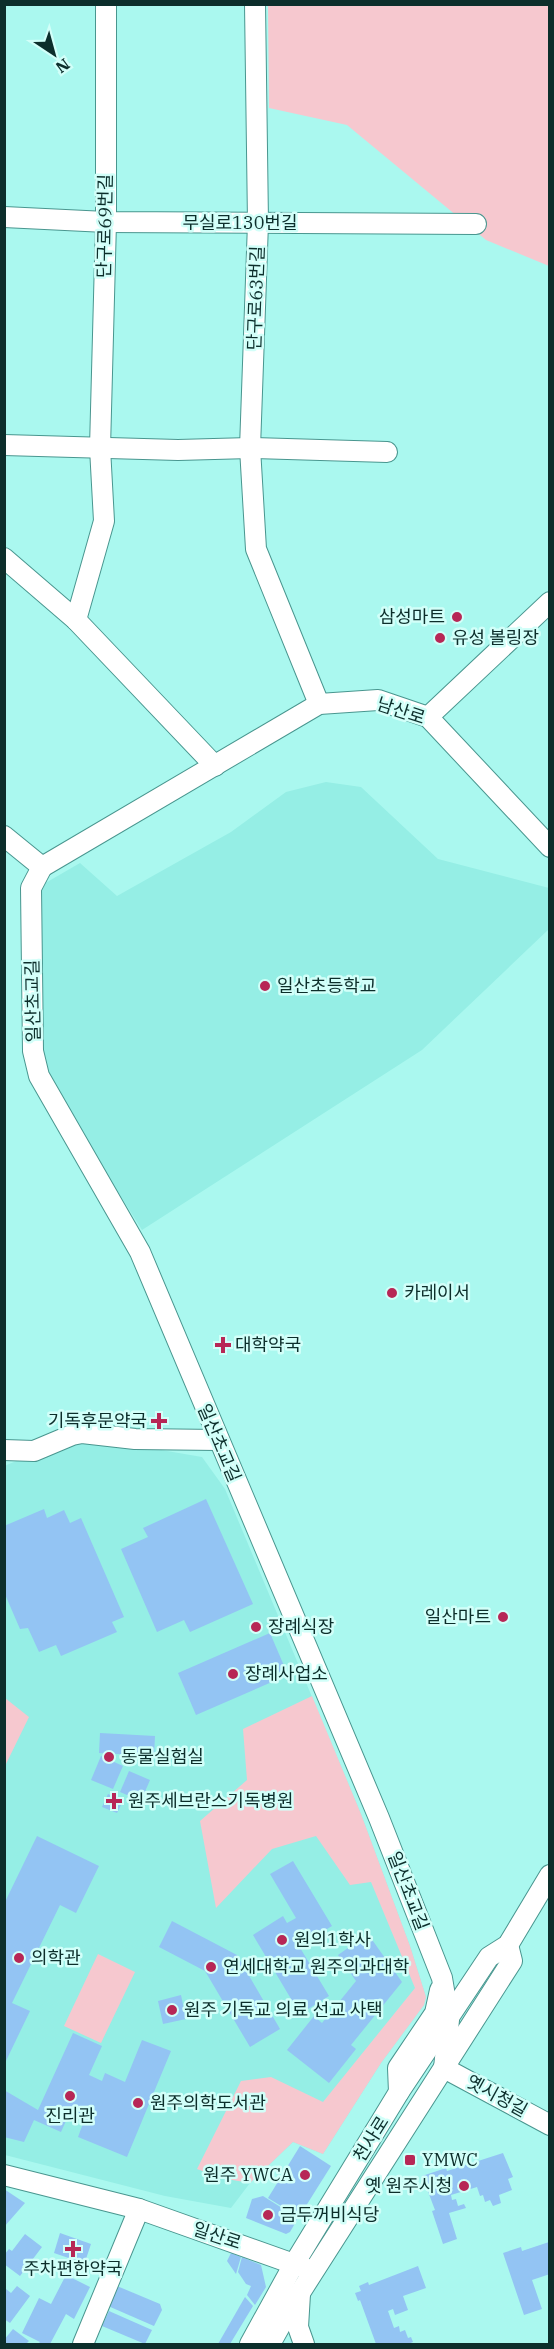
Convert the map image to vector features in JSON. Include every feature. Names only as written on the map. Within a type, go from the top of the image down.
[{"type":"street","name":"단구로69번길","points":[[76,620],[104,521],[100,448],[106,222],[106,4]]},
{"type":"street","name":"단구로63번길","points":[[255,4],[258,223],[250,448],[256,549],[319,704]]},
{"type":"street","name":"무실로130번길","points":[[4,218],[106,222],[476,224]]},
{"type":"street","points":[[4,445],[178,450],[250,448],[387,452]]},
{"type":"street","points":[[4,558],[76,620],[215,766]]},
{"type":"street","points":[[428,717],[549,602]]},
{"type":"street","name":"남산로","points":[[42,867],[319,704],[378,700],[428,717],[549,848]]},
{"type":"street","points":[[4,836],[42,867]]},
{"type":"street","name":"일산초교길","points":[[42,867],[32,888],[33,1051],[39,1076],[140,1252],[379,1818],[442,1978],[448,2020],[444,2067]]},
{"type":"street","points":[[4,1450],[34,1451],[82,1433],[135,1439],[218,1440]]},
{"type":"street","name":"천사로","points":[[250,2344],[294,2264],[399,2092],[489,1958],[508,1945],[549,1875]]},
{"type":"street","name":"천사로","points":[[272,2339],[512,1961],[508,1945]]},
{"type":"street","points":[[399,2092],[398,2068],[435,2013],[442,1978]]},
{"type":"street","name":"옛시청길","points":[[444,2067],[549,2125]]},
{"type":"street","name":"일산로","points":[[4,2175],[139,2210],[315,2271]]},
{"type":"street","points":[[84,2344],[139,2210]]},
{"type":"street","points":[[300,2294],[298,2327],[304,2344]]},
{"type":"street","points":[[272,2339],[294,2344]]},
{"type":"shaded area","points":[[268,5],[549,5],[549,266],[486,240],[347,125],[269,108]]},
{"type":"shaded area","name":"일산초등학교","points":[[326,782],[361,787],[438,859],[549,888],[549,929],[422,1050],[142,1230],[45,1076],[41,1042],[38,893],[42,885],[80,863],[117,896],[231,832],[286,792]]},
{"type":"shaded area","name":"연세대학교 원주의과대학","points":[[91,1438],[202,1457],[225,1489],[361,1814],[410,1946],[426,1997],[424,2005],[381,2063],[323,2154],[293,2142],[250,2183],[231,2208],[165,2196],[5,2155],[4,1466],[34,1454]]},
{"type":"shaded area","points":[[312,1696],[361,1814],[410,1946],[426,1997],[424,2005],[381,2063],[323,2154],[293,2142],[250,2183],[221,2178],[197,2169],[241,2081],[271,2077],[323,2102],[415,1988],[371,1882],[350,1885],[316,1836],[272,1849],[216,1908],[200,1821],[247,1780],[243,1729]]},
{"type":"shaded area","points":[[5,1698],[29,1717],[5,1766]]},
{"type":"shaded area","points":[[98,1954],[135,1972],[101,2043],[64,2026]]},
{"type":"building","points":[[206,1499],[253,1604],[190,1632],[184,1620],[157,1632],[121,1549],[148,1537],[143,1528]]},
{"type":"building","points":[[44,1509],[47,1518],[64,1510],[70,1523],[81,1518],[124,1617],[112,1622],[117,1632],[61,1656],[56,1645],[39,1652],[28,1628],[20,1629],[4,1592],[4,1526]]},
{"type":"building","name":"장례사업소","points":[[270,1633],[288,1675],[196,1715],[178,1673]]},
{"type":"building","points":[[100,1733],[155,1736],[154,1756],[99,1753]]},
{"type":"building","points":[[101,1756],[123,1766],[113,1789],[91,1780]]},
{"type":"building","points":[[129,1771],[150,1780],[141,1801],[120,1792]]},
{"type":"building","points":[[108,1794],[123,1801],[117,1813],[102,1807]]},
{"type":"building","name":"의학관","points":[[37,1836],[99,1866],[76,1913],[60,1905],[12,2003],[30,2011],[5,2063],[5,1902]]},
{"type":"building","name":"원의1학사","points":[[293,1861],[332,1926],[299,1946],[329,1996],[300,2014],[253,1935],[283,1916],[287,1923],[296,1918],[270,1874]]},
{"type":"building","points":[[172,1921],[237,1955],[280,2029],[250,2047],[205,1971],[159,1947]]},
{"type":"building","points":[[368,1934],[402,1982],[351,2045],[356,2049],[329,2083],[287,2050],[314,2016],[322,2023],[356,1981],[338,1955]]},
{"type":"building","name":"원주 기독교 의료 선교 사택","points":[[181,1995],[186,2019],[163,2024],[158,2001]]},
{"type":"building","points":[[73,2033],[102,2046],[89,2075],[102,2081],[105,2073],[125,2082],[142,2040],[171,2051],[127,2157],[78,2137],[85,2118],[70,2112],[61,2132],[34,2120],[24,2142],[4,2137],[4,2090],[38,2110]]},
{"type":"building","points":[[300,2146],[331,2166],[299,2217],[268,2198]]},
{"type":"building","points":[[503,2153],[513,2177],[508,2179],[512,2190],[499,2195],[501,2203],[493,2206],[490,2200],[485,2202],[477,2187],[451,2195],[452,2200],[456,2199],[458,2206],[464,2204],[466,2208],[449,2213],[457,2239],[443,2244],[432,2211],[435,2210],[422,2176],[446,2168],[447,2171]]},
{"type":"building","points":[[4,2189],[25,2203],[4,2227]]},
{"type":"building","points":[[263,2196],[298,2218],[290,2232],[286,2234],[246,2218],[252,2199]]},
{"type":"building","points":[[60,2233],[91,2244],[85,2262],[54,2253]]},
{"type":"building","points":[[25,2234],[42,2247],[20,2276],[4,2264],[4,2255],[9,2249],[12,2251]]},
{"type":"building","points":[[549,2242],[550,2274],[532,2280],[542,2309],[524,2315],[503,2253],[521,2247],[522,2251]]},
{"type":"building","points":[[231,2253],[241,2257],[236,2274],[227,2261]]},
{"type":"building","points":[[242,2257],[261,2265],[266,2287],[255,2305],[247,2295],[251,2286],[246,2284],[238,2272]]},
{"type":"building","points":[[418,2266],[426,2288],[403,2296],[408,2310],[395,2315],[393,2309],[388,2311],[394,2328],[399,2326],[400,2332],[405,2330],[408,2338],[411,2337],[413,2342],[376,2344],[360,2300],[358,2301],[355,2293],[361,2291],[359,2286],[368,2282],[369,2285]]},
{"type":"building","points":[[66,2275],[90,2287],[74,2319],[66,2314],[50,2344],[38,2344],[40,2342],[22,2333],[39,2298],[51,2304]]},
{"type":"building","points":[[17,2286],[30,2296],[10,2323],[4,2319],[4,2291],[6,2289],[11,2293]]},
{"type":"building","points":[[117,2286],[160,2304],[162,2310],[154,2326],[108,2306]]},
{"type":"building","points":[[245,2297],[253,2306],[230,2344],[218,2344]]},
{"type":"building","points":[[109,2311],[152,2330],[145,2344],[102,2326]]},
{"type":"building","points":[[13,2329],[29,2341],[26,2344],[4,2344],[4,2340]]},
{"type":"place","name":"삼성마트","points":[[457,617]]},
{"type":"place","name":"유성 볼링장","points":[[440,638]]},
{"type":"place","name":"일산초등학교","points":[[265,986]]},
{"type":"place","name":"카레이서","points":[[392,1293]]},
{"type":"place","name":"대학약국","points":[[223,1345]]},
{"type":"place","name":"기독후문약국","points":[[159,1421]]},
{"type":"place","name":"일산마트","points":[[503,1617]]},
{"type":"place","name":"장례식장","points":[[256,1627]]},
{"type":"place","name":"장례사업소","points":[[233,1674]]},
{"type":"place","name":"동물실험실","points":[[109,1757]]},
{"type":"place","name":"원주세브란스기독병원","points":[[114,1801]]},
{"type":"place","name":"원의1학사","points":[[282,1940]]},
{"type":"place","name":"의학관","points":[[19,1958]]},
{"type":"place","name":"연세대학교 원주의과대학","points":[[211,1967]]},
{"type":"place","name":"원주 기독교 의료 선교 사택","points":[[172,2010]]},
{"type":"place","name":"진리관","points":[[70,2096]]},
{"type":"place","name":"원주의학도서관","points":[[138,2103]]},
{"type":"place","name":"YMWC","points":[[410,2160]]},
{"type":"place","name":"원주 YWCA","points":[[305,2175]]},
{"type":"place","name":"옛 원주시청","points":[[464,2186]]},
{"type":"place","name":"금두꺼비식당","points":[[268,2215]]},
{"type":"place","name":"주차편한약국","points":[[73,2249]]}]
